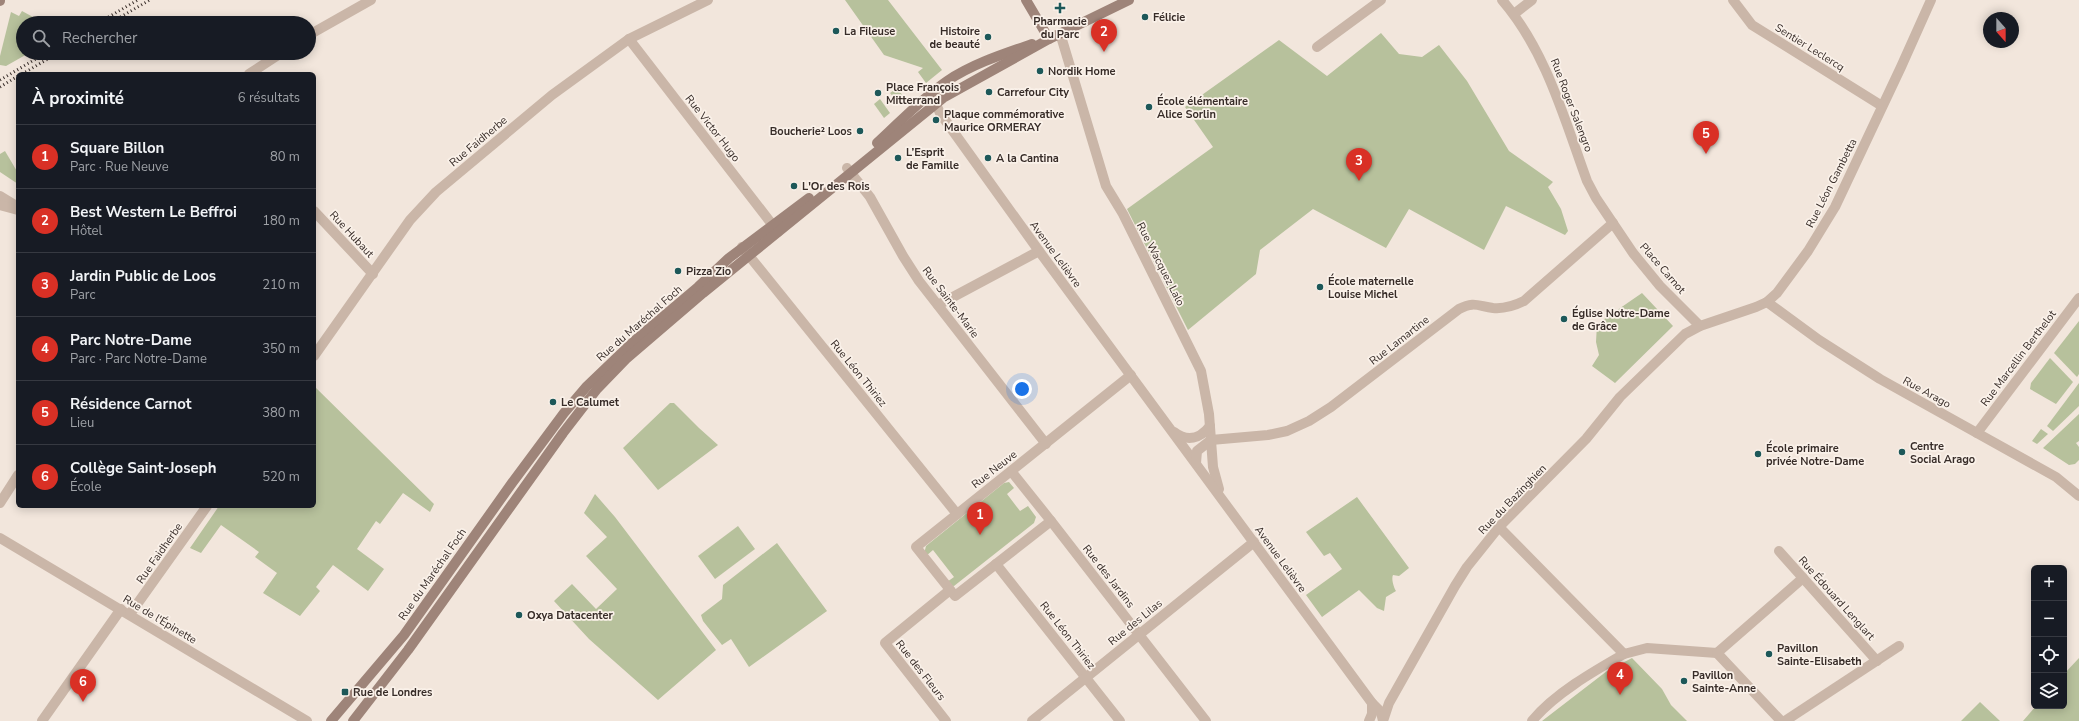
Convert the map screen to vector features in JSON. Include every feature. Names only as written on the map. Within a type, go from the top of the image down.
[{"type":"main road","points":[[1026,0],[1049,39]]},
{"type":"main road","name":"Rue du Maréchal Foch","points":[[849,170],[937,88],[956,75],[988,59],[1049,39],[1129,0]]},
{"type":"main road","name":"Rue du Maréchal Foch","points":[[353,721],[408,650],[523,488],[597,390],[614,371],[648,339],[750,255],[774,229],[801,204],[849,170],[934,104],[961,86],[1019,57],[1049,39]]},
{"type":"main road","name":"Rue du Maréchal Foch","points":[[332,721],[404,635],[516,477],[572,402],[633,342],[742,247],[774,229]]},
{"type":"street","points":[[316,31],[371,0]]},
{"type":"street","name":"Rue Faidherbe","points":[[316,353],[416,213],[436,192],[552,94],[629,39],[708,0]]},
{"type":"street","points":[[1317,47],[1381,0]]},
{"type":"street","name":"Rue Roger Salengro","points":[[1502,0],[1514,14],[1541,60],[1587,180],[1596,198],[1613,223]]},
{"type":"street","points":[[1514,14],[1532,0]]},
{"type":"street","name":"Sentier Leclercq","points":[[1733,0],[1752,26],[1882,106]]},
{"type":"street","name":"Rue Léon Gambetta","points":[[1700,326],[1756,308],[1767,302],[1777,293],[1822,230],[1835,207],[1931,0]]},
{"type":"street","name":"Rue Wacquez Lalo","points":[[1060,34],[1106,186],[1123,214],[1198,362],[1204,381],[1215,480],[1228,506]]},
{"type":"street","name":"Rue Victor Hugo","points":[[629,39],[774,229]]},
{"type":"street","points":[[251,72],[270,60]]},
{"type":"street","points":[[934,104],[937,88]]},
{"type":"street","name":"Avenue Lelièvre","points":[[934,104],[1039,251],[1372,702]]},
{"type":"street","name":"Rue Sainte-Marie","points":[[849,170],[870,197],[907,262],[938,305],[1046,444]]},
{"type":"street","points":[[0,196],[16,206]]},
{"type":"street","points":[[0,205],[16,209]]},
{"type":"street","name":"Rue Hubaut","points":[[316,213],[373,274]]},
{"type":"street","name":"Place Carnot","points":[[1613,223],[1643,266],[1700,326]]},
{"type":"street","name":"Rue Lamartine","points":[[1210,440],[1274,434],[1287,431],[1309,421],[1331,408],[1459,309],[1468,304],[1493,308],[1506,308],[1524,301],[1605,228],[1613,223]]},
{"type":"street","name":"Rue Léon Thiriez","points":[[742,247],[750,255],[957,514]]},
{"type":"street","points":[[938,305],[1039,251]]},
{"type":"street","name":"Rue Marcellin Berthelot","points":[[1977,433],[2079,298]]},
{"type":"street","name":"Rue Arago","points":[[1767,302],[1819,340],[1880,379],[2056,478],[2079,496]]},
{"type":"street","name":"Rue du Bazinghien","points":[[1383,721],[1389,703],[1451,592],[1467,567],[1499,527],[1586,439],[1620,397],[1685,334],[1700,326]]},
{"type":"street","name":"Rue Neuve","points":[[950,590],[916,547],[1131,375]]},
{"type":"street","name":"Avenue Lelièvre","points":[[1171,430],[1182,437],[1189,439],[1201,435],[1210,426]]},
{"type":"street","points":[[1196,463],[1197,451],[1210,440]]},
{"type":"street","name":"Rue des Jardins","points":[[1011,471],[1206,721]]},
{"type":"street","points":[[0,503],[16,478]]},
{"type":"street","name":"Rue Faidherbe","points":[[42,721],[205,508]]},
{"type":"street","points":[[950,590],[955,596],[1051,521]]},
{"type":"street","points":[[1499,527],[1624,654]]},
{"type":"street","name":"Rue de l'Épinette","points":[[0,538],[307,721]]},
{"type":"street","name":"Rue des Lilas","points":[[1032,721],[1254,542]]},
{"type":"street","name":"Rue Édouard Lenglart","points":[[1779,551],[1877,661]]},
{"type":"street","name":"Rue Léon Thiriez","points":[[996,564],[1120,721]]},
{"type":"street","points":[[1717,653],[1803,578]]},
{"type":"street","name":"Rue des Fleurs","points":[[946,721],[885,643],[950,590]]},
{"type":"street","points":[[1785,721],[1899,646]]},
{"type":"street","points":[[1532,721],[1543,709],[1571,688],[1624,654],[1647,648],[1717,653],[1781,721]]},
{"type":"street","points":[[1372,702],[1373,720]]},
{"type":"street","name":"Rue du Bazinghien","points":[[1372,702],[1381,712],[1383,721]]},
{"type":"green space","points":[[845,0],[888,0],[942,70],[926,83],[918,72],[923,68],[884,55]]},
{"type":"green space","points":[[22,11],[31,16],[19,16]]},
{"type":"green space","points":[[11,12],[19,16],[16,16],[17,60],[6,66],[0,65],[0,56]]},
{"type":"green space","points":[[1381,33],[1399,54],[1422,57],[1439,45],[1467,81],[1509,151],[1553,182],[1548,187],[1561,209],[1568,231],[1565,235],[1506,206],[1484,250],[1409,209],[1386,248],[1313,209],[1260,250],[1256,274],[1188,330],[1127,209],[1213,147],[1185,107],[1279,40],[1327,76]]},
{"type":"green space","points":[[897,88],[906,100],[900,105],[890,93]]},
{"type":"green space","points":[[880,99],[890,113],[884,118],[874,104]]},
{"type":"green space","points":[[5,151],[16,170],[16,183],[0,172],[0,154]]},
{"type":"green space","points":[[1642,293],[1673,326],[1615,383],[1592,366],[1599,355],[1596,342],[1597,324]]},
{"type":"green space","points":[[2079,321],[2079,374],[2077,377],[2054,353]]},
{"type":"green space","points":[[2050,358],[2073,382],[2056,404],[2030,389],[2031,383]]},
{"type":"green space","points":[[2079,383],[2079,406],[2053,431],[2047,426]]},
{"type":"green space","points":[[316,388],[434,504],[430,512],[403,493],[380,524],[376,521],[357,549],[384,569],[368,591],[333,565],[316,587],[320,591],[300,616],[263,593],[277,573],[255,557],[259,552],[221,525],[201,553],[190,548],[218,508],[316,508]]},
{"type":"green space","points":[[670,403],[674,403],[718,445],[658,490],[623,448]]},
{"type":"green space","points":[[2079,414],[2079,441],[2076,443],[2079,447],[2079,460],[2075,464],[2069,465],[2043,448]]},
{"type":"green space","points":[[2041,429],[2048,434],[2037,444],[2032,441]]},
{"type":"green space","points":[[1009,482],[1014,488],[1007,494],[1020,511],[1028,506],[1036,517],[1034,523],[954,586],[949,585],[947,582],[954,577],[933,550],[926,556],[924,554],[926,546],[1004,483]]},
{"type":"green space","points":[[595,494],[615,517],[716,650],[658,700],[589,639],[554,601],[572,584],[596,609],[617,589],[586,556],[607,537],[584,513]]},
{"type":"green space","points":[[1357,497],[1409,568],[1399,576],[1393,575],[1392,577],[1396,591],[1386,597],[1384,611],[1377,608],[1359,590],[1322,617],[1306,595],[1342,569],[1330,553],[1324,556],[1306,532]]},
{"type":"green space","points":[[738,526],[755,549],[715,579],[698,556]]},
{"type":"green space","points":[[777,543],[827,611],[749,667],[731,639],[722,645],[703,621],[701,615],[722,599],[723,585]]},
{"type":"green space","points":[[1632,658],[1662,689],[1671,705],[1687,721],[1542,721],[1607,671]]},
{"type":"green space","points":[[2079,658],[2079,721],[2023,721],[2033,709],[2067,709],[2067,671]]},
{"type":"green space","points":[[1980,702],[2000,721],[1961,721]]},
{"type":"railway","points":[[110,16],[138,0]]},
{"type":"railway","points":[[122,16],[150,0]]},
{"type":"railway","points":[[0,80],[34,60]]},
{"type":"railway","points":[[25,72],[46,60]]},
{"type":"railway","points":[[0,87],[16,77]]},
{"type":"place","name":"Pharmacie du Parc","points":[[1060,8]]},
{"type":"place","name":"Félicie","points":[[1145,17]]},
{"type":"place","name":"La Fileuse","points":[[836,31]]},
{"type":"place","name":"Histoire de beauté","points":[[988,37]]},
{"type":"place","name":"Best Western Le Beffroi","points":[[1104,52]]},
{"type":"place","name":"Nordik Home","points":[[1040,71]]},
{"type":"place","name":"Carrefour City","points":[[989,92]]},
{"type":"place","name":"Place François Mitterrand","points":[[878,93]]},
{"type":"place","name":"École élémentaire Alice Sorlin","points":[[1149,107]]},
{"type":"place","name":"Plaque commémorative Maurice ORMERAY","points":[[936,120]]},
{"type":"place","name":"Boucherie² Loos","points":[[860,131]]},
{"type":"place","name":"Résidence Carnot","points":[[1706,154]]},
{"type":"place","name":"L’Esprit de Famille","points":[[898,158]]},
{"type":"place","name":"A la Cantina","points":[[988,158]]},
{"type":"place","name":"Jardin Public de Loos","points":[[1359,181]]},
{"type":"place","name":"L'Or des Rois","points":[[794,186]]},
{"type":"place","name":"Pizza Zio","points":[[678,271]]},
{"type":"place","name":"École maternelle Louise Michel","points":[[1320,287]]},
{"type":"place","name":"Église Notre-Dame de Grâce","points":[[1564,319]]},
{"type":"place","name":"Le Calumet","points":[[553,402]]},
{"type":"place","name":"Centre Social Arago","points":[[1902,452]]},
{"type":"place","name":"École primaire privée Notre-Dame","points":[[1758,454]]},
{"type":"place","name":"Square Billon","points":[[980,535]]},
{"type":"place","name":"Oxya Datacenter","points":[[519,615]]},
{"type":"place","name":"Pavillon Sainte-Elisabeth","points":[[1769,654]]},
{"type":"place","name":"Pavillon Sainte-Anne","points":[[1684,681]]},
{"type":"place","name":"Rue de Londres","points":[[345,692]]},
{"type":"place","name":"Parc Notre-Dame","points":[[1620,695]]},
{"type":"place","name":"Collège Saint-Joseph","points":[[83,702]]}]
